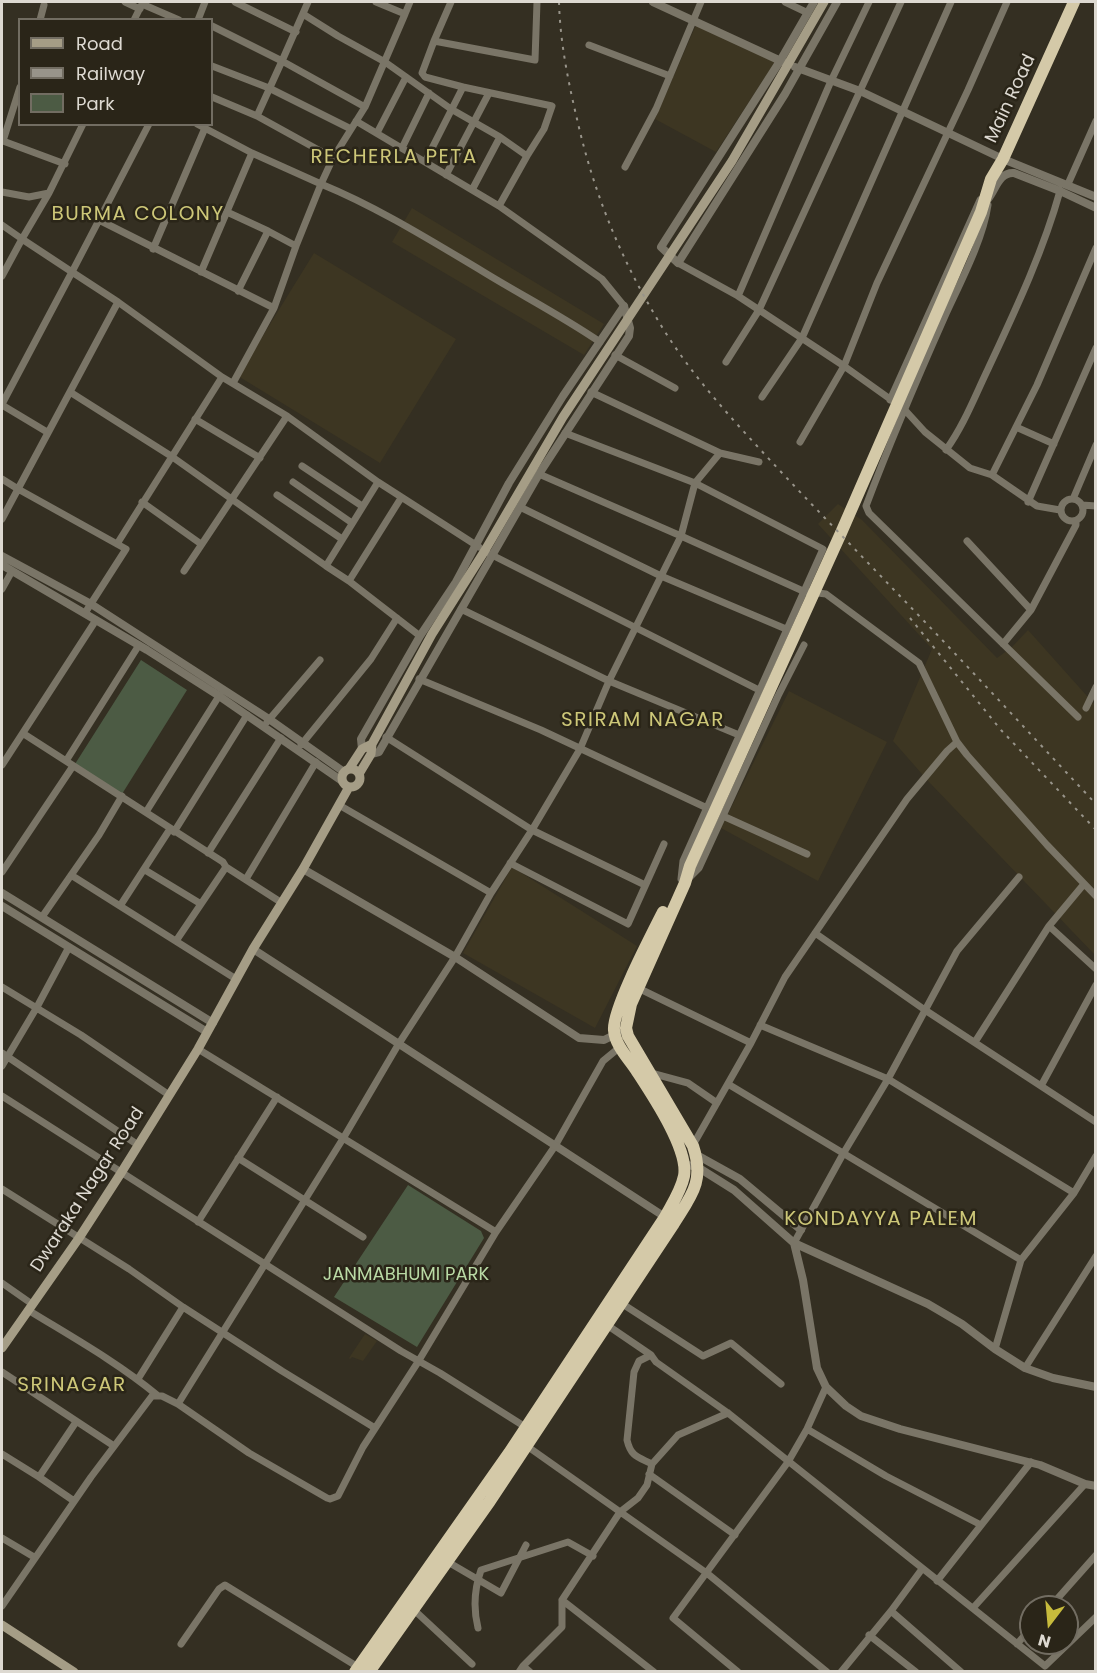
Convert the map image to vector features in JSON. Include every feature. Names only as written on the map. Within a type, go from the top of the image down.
[{"type":"highway","name":"Main Road","points":[[686,875],[845,523],[985,201],[991,180],[1003,159],[1074,2]]},
{"type":"highway","points":[[530,1430],[607,1325],[693,1192],[699,1168],[694,1150],[626,1028],[631,1004],[686,875]]},
{"type":"highway","points":[[361,1670],[413,1610],[448,1562],[681,1189],[685,1164],[680,1149],[664,1115],[620,1047],[615,1035],[614,1023],[626,990],[669,899],[686,875]]},
{"type":"highway","points":[[361,1670],[428,1571],[522,1443]]},
{"type":"main road","points":[[346,777],[357,785],[360,779],[359,774],[381,727],[432,634],[484,552],[564,417],[732,161],[824,2]]},
{"type":"main road","points":[[346,777],[362,749],[372,749]]},
{"type":"main road","points":[[346,777],[354,770],[359,774]]},
{"type":"main road","name":"Dwaraka Nagar Road","points":[[2,1348],[79,1238],[198,1049],[253,949],[303,869],[339,805],[346,777]]},
{"type":"main road","points":[[2,1625],[74,1671]]},
{"type":"street","points":[[125,2],[142,5],[174,18]]},
{"type":"street","points":[[198,18],[205,2]]},
{"type":"street","points":[[235,2],[296,32]]},
{"type":"street","points":[[257,116],[308,2]]},
{"type":"street","points":[[376,2],[405,14]]},
{"type":"street","points":[[233,383],[274,308],[321,184],[333,158],[365,107],[410,2]]},
{"type":"street","points":[[451,2],[422,73],[425,76],[463,87],[552,106],[544,129],[499,206]]},
{"type":"street","points":[[434,41],[535,60],[537,2]]},
{"type":"street","points":[[653,2],[780,61],[860,91],[1003,159],[1095,197]]},
{"type":"street","points":[[625,167],[656,110],[701,2]]},
{"type":"street","points":[[785,2],[808,13]]},
{"type":"street","points":[[814,2],[780,61],[661,247],[678,263],[738,296],[844,366],[904,409],[925,432],[970,468],[992,475],[1028,502],[1060,510]]},
{"type":"street","points":[[678,263],[785,94],[837,2]]},
{"type":"street","points":[[738,296],[831,81],[869,2]]},
{"type":"street","points":[[726,362],[759,310],[901,2]]},
{"type":"street","points":[[762,397],[802,338],[951,2]]},
{"type":"street","points":[[800,442],[844,366],[877,283],[1007,2]]},
{"type":"street","points":[[40,18],[44,4]]},
{"type":"street","points":[[303,14],[385,62],[451,109],[500,136],[527,156]]},
{"type":"street","points":[[213,26],[282,61],[365,107]]},
{"type":"street","points":[[590,45],[670,76]]},
{"type":"street","points":[[213,66],[269,88],[351,129]]},
{"type":"street","points":[[377,133],[406,77]]},
{"type":"street","points":[[424,162],[463,87]]},
{"type":"street","points":[[18,93],[3,141],[65,164]]},
{"type":"street","points":[[402,148],[429,93]]},
{"type":"street","points":[[446,175],[489,93]]},
{"type":"street","points":[[213,97],[257,116],[333,158]]},
{"type":"street","points":[[356,121],[499,206],[602,279],[622,303],[630,332],[520,507],[379,752],[372,749]]},
{"type":"street","points":[[1068,184],[1095,121]]},
{"type":"street","points":[[2,276],[50,193],[82,126]]},
{"type":"street","points":[[48,432],[2,404],[148,126]]},
{"type":"street","points":[[201,126],[252,153],[345,194],[441,247],[600,342]]},
{"type":"street","points":[[153,249],[205,128]]},
{"type":"street","points":[[472,190],[500,136]]},
{"type":"street","points":[[201,272],[252,153]]},
{"type":"street","points":[[890,400],[975,208],[985,201],[1002,176],[1014,173],[1095,208]]},
{"type":"street","points":[[946,450],[958,432],[1002,340],[1045,237],[1060,191]]},
{"type":"street","points":[[2,192],[29,197],[50,193]]},
{"type":"street","points":[[985,201],[987,214],[904,409],[866,507],[869,513],[1078,717]]},
{"type":"street","points":[[227,212],[296,246]]},
{"type":"street","points":[[99,220],[274,308]]},
{"type":"street","points":[[2,225],[222,377],[287,416],[401,498],[493,556],[759,690]]},
{"type":"street","points":[[238,291],[268,231]]},
{"type":"street","points":[[992,475],[1037,385],[1095,248]]},
{"type":"street","points":[[2,519],[118,303]]},
{"type":"street","points":[[362,749],[361,739],[420,636],[456,582],[509,483],[600,342],[622,303]]},
{"type":"street","points":[[1028,502],[1095,348]]},
{"type":"street","points":[[615,355],[675,388]]},
{"type":"street","points":[[117,544],[222,377]]},
{"type":"street","points":[[70,392],[171,456],[233,499],[349,581],[420,636]]},
{"type":"street","points":[[591,392],[720,453],[759,462]]},
{"type":"street","points":[[184,571],[287,416]]},
{"type":"street","points":[[195,419],[260,458]]},
{"type":"street","points":[[1016,427],[1054,444]]},
{"type":"street","points":[[565,433],[695,483],[823,549],[683,861],[686,875],[692,877],[699,868],[804,645]]},
{"type":"street","points":[[1073,499],[1095,445]]},
{"type":"street","points":[[178,1404],[344,1137],[398,1045],[455,957],[491,893],[580,749],[609,681],[681,536],[695,483],[720,453]]},
{"type":"street","points":[[302,466],[362,506]]},
{"type":"street","points":[[540,474],[803,591],[826,594],[919,663],[957,742],[1095,896]]},
{"type":"street","points":[[2,479],[126,549],[85,613]]},
{"type":"street","points":[[293,482],[352,523]]},
{"type":"street","points":[[326,566],[378,482]]},
{"type":"street","points":[[278,495],[342,539]]},
{"type":"street","points":[[349,581],[401,498]]},
{"type":"street","points":[[1060,510],[1066,500],[1073,499],[1082,505],[1095,506]]},
{"type":"street","points":[[142,502],[201,544]]},
{"type":"street","points":[[1003,644],[1030,610],[1076,525],[1076,521],[1082,516],[1082,505]]},
{"type":"street","points":[[520,507],[661,576],[786,629]]},
{"type":"street","points":[[1060,510],[1065,519],[1076,521]]},
{"type":"street","points":[[967,541],[1030,610]]},
{"type":"street","points":[[2,555],[91,604],[346,777]]},
{"type":"street","points":[[2,565],[139,645],[247,715],[266,723],[281,738],[300,746],[316,762],[346,777]]},
{"type":"street","points":[[2,589],[12,571]]},
{"type":"street","points":[[461,609],[609,681],[739,735]]},
{"type":"street","points":[[300,746],[371,659],[397,618]]},
{"type":"street","points":[[2,765],[96,620]]},
{"type":"street","points":[[2,872],[70,763],[139,645]]},
{"type":"street","points":[[266,723],[320,660]]},
{"type":"street","points":[[419,679],[488,707],[707,808]]},
{"type":"street","points":[[1086,708],[1095,687]]},
{"type":"street","points":[[146,812],[219,696]]},
{"type":"street","points":[[120,906],[247,715]]},
{"type":"street","points":[[24,734],[224,862],[226,867],[282,903]]},
{"type":"street","points":[[386,737],[532,830],[645,885]]},
{"type":"street","points":[[208,853],[281,738]]},
{"type":"street","points":[[801,1230],[740,1179],[694,1150],[785,977],[907,799],[957,742]]},
{"type":"street","points":[[246,879],[316,762]]},
{"type":"street","points":[[42,917],[99,835],[122,796]]},
{"type":"street","points":[[339,805],[491,893]]},
{"type":"street","points":[[723,816],[807,854]]},
{"type":"street","points":[[510,863],[628,924],[664,844]]},
{"type":"street","points":[[176,941],[226,867]]},
{"type":"street","points":[[303,869],[455,957],[579,1038],[604,1040],[626,1028]]},
{"type":"street","points":[[145,870],[201,904]]},
{"type":"street","points":[[70,875],[236,980]]},
{"type":"street","points":[[1019,877],[957,951],[888,1079],[794,1243],[803,1280],[817,1368],[826,1387],[846,1406],[861,1416],[900,1429],[1031,1462],[1095,1486]]},
{"type":"street","points":[[975,1042],[1049,926],[1084,884]]},
{"type":"street","points":[[2,893],[213,1023]]},
{"type":"street","points":[[2,906],[207,1032]]},
{"type":"street","points":[[1049,926],[1095,969]]},
{"type":"street","points":[[814,933],[925,1010],[1095,1122]]},
{"type":"street","points":[[2,1066],[4,1054],[37,1007],[69,947]]},
{"type":"street","points":[[253,949],[665,1217]]},
{"type":"street","points":[[1041,1086],[1095,985]]},
{"type":"street","points":[[2,987],[37,1007],[169,1095]]},
{"type":"street","points":[[638,988],[751,1043]]},
{"type":"street","points":[[760,1024],[888,1079],[1074,1193]]},
{"type":"street","points":[[2,1283],[30,1307],[138,1379],[157,1395],[178,1404],[249,1453],[330,1499],[338,1496],[375,1428],[418,1362],[496,1232],[555,1146],[603,1061],[620,1047]]},
{"type":"street","points":[[198,1049],[496,1232]]},
{"type":"street","points":[[4,1054],[138,1145]]},
{"type":"street","points":[[651,1074],[688,1083],[717,1103]]},
{"type":"street","points":[[728,1084],[1022,1260]]},
{"type":"street","points":[[2,1096],[418,1362],[530,1430]]},
{"type":"street","points":[[198,1222],[277,1097]]},
{"type":"street","points":[[995,1349],[1022,1260],[1074,1193],[1095,1156]]},
{"type":"street","points":[[238,1158],[363,1237]]},
{"type":"street","points":[[685,1164],[699,1168],[734,1190],[794,1243],[928,1304],[962,1324],[1025,1368],[1053,1378],[1095,1387]]},
{"type":"street","points":[[2,1189],[375,1428]]},
{"type":"street","points":[[1025,1368],[1095,1256]]},
{"type":"street","points":[[621,1303],[703,1356],[731,1343],[781,1384]]},
{"type":"street","points":[[138,1379],[183,1307]]},
{"type":"street","points":[[607,1325],[728,1413],[973,1608],[1017,1644],[1042,1669],[1095,1617]]},
{"type":"street","points":[[651,1355],[639,1361],[633,1372],[627,1440],[629,1450],[635,1456],[652,1464]]},
{"type":"street","points":[[2,1372],[114,1446]]},
{"type":"street","points":[[738,1671],[673,1618],[708,1574],[788,1462],[807,1429],[826,1387]]},
{"type":"street","points":[[2,1606],[34,1557],[114,1446],[152,1396],[157,1395]]},
{"type":"street","points":[[521,1669],[562,1627],[562,1600],[620,1512],[638,1498],[647,1485],[652,1464],[678,1436],[728,1413]]},
{"type":"street","points":[[39,1477],[76,1422]]},
{"type":"street","points":[[807,1429],[886,1476],[981,1525]]},
{"type":"street","points":[[522,1443],[708,1574],[827,1671]]},
{"type":"street","points":[[2,1454],[74,1501]]},
{"type":"street","points":[[937,1581],[1031,1462]]},
{"type":"street","points":[[649,1474],[735,1535]]},
{"type":"street","points":[[973,1608],[1085,1484]]},
{"type":"street","points":[[2,1538],[34,1557]]},
{"type":"street","points":[[478,1628],[473,1606],[481,1570],[568,1542],[592,1556]]},
{"type":"street","points":[[448,1562],[501,1593],[526,1545]]},
{"type":"street","points":[[1060,1595],[1095,1555]]},
{"type":"street","points":[[841,1671],[891,1611],[922,1569]]},
{"type":"street","points":[[181,1644],[219,1589],[225,1585],[361,1670]]},
{"type":"street","points":[[562,1600],[654,1671]]},
{"type":"street","points":[[413,1610],[472,1664]]},
{"type":"street","points":[[891,1611],[961,1671]]},
{"type":"street","points":[[869,1635],[916,1671]]},
{"type":"street","points":[[521,1669],[530,1671]]},
{"type":"shaded area","points":[[696,25],[775,62],[716,152],[655,119]]},
{"type":"shaded area","points":[[412,208],[604,324],[584,355],[392,242]]},
{"type":"shaded area","points":[[314,253],[456,339],[380,463],[238,376]]},
{"type":"shaded area","points":[[838,504],[862,520],[997,658],[1012,647],[1028,630],[1095,705],[1095,955],[929,782],[893,741],[932,649],[818,524]]},
{"type":"shaded area","points":[[789,691],[887,742],[818,881],[721,828]]},
{"type":"shaded area","points":[[512,867],[637,946],[595,1028],[463,953]]},
{"type":"shaded area","points":[[365,1334],[377,1341],[363,1361],[352,1357],[350,1359],[349,1358]]},
{"type":"green space","points":[[141,660],[187,690],[122,794],[75,764]]},
{"type":"green space","name":"JANMABHUMI PARK","points":[[408,1185],[481,1231],[484,1238],[417,1347],[334,1297]]},
{"type":"railway","points":[[559,2],[568,76],[583,145],[599,197],[630,270],[678,352],[743,431],[1096,804]]},
{"type":"railway","points":[[910,618],[1001,730],[1096,830]]},
{"type":"district","name":"RECHERLA PETA","points":[[394,158]]},
{"type":"district","name":"BURMA COLONY","points":[[138,215]]},
{"type":"district","name":"SRIRAM NAGAR","points":[[643,721]]},
{"type":"district","name":"KONDAYYA PALEM","points":[[881,1220]]},
{"type":"district","name":"SRINAGAR","points":[[72,1386]]}]
